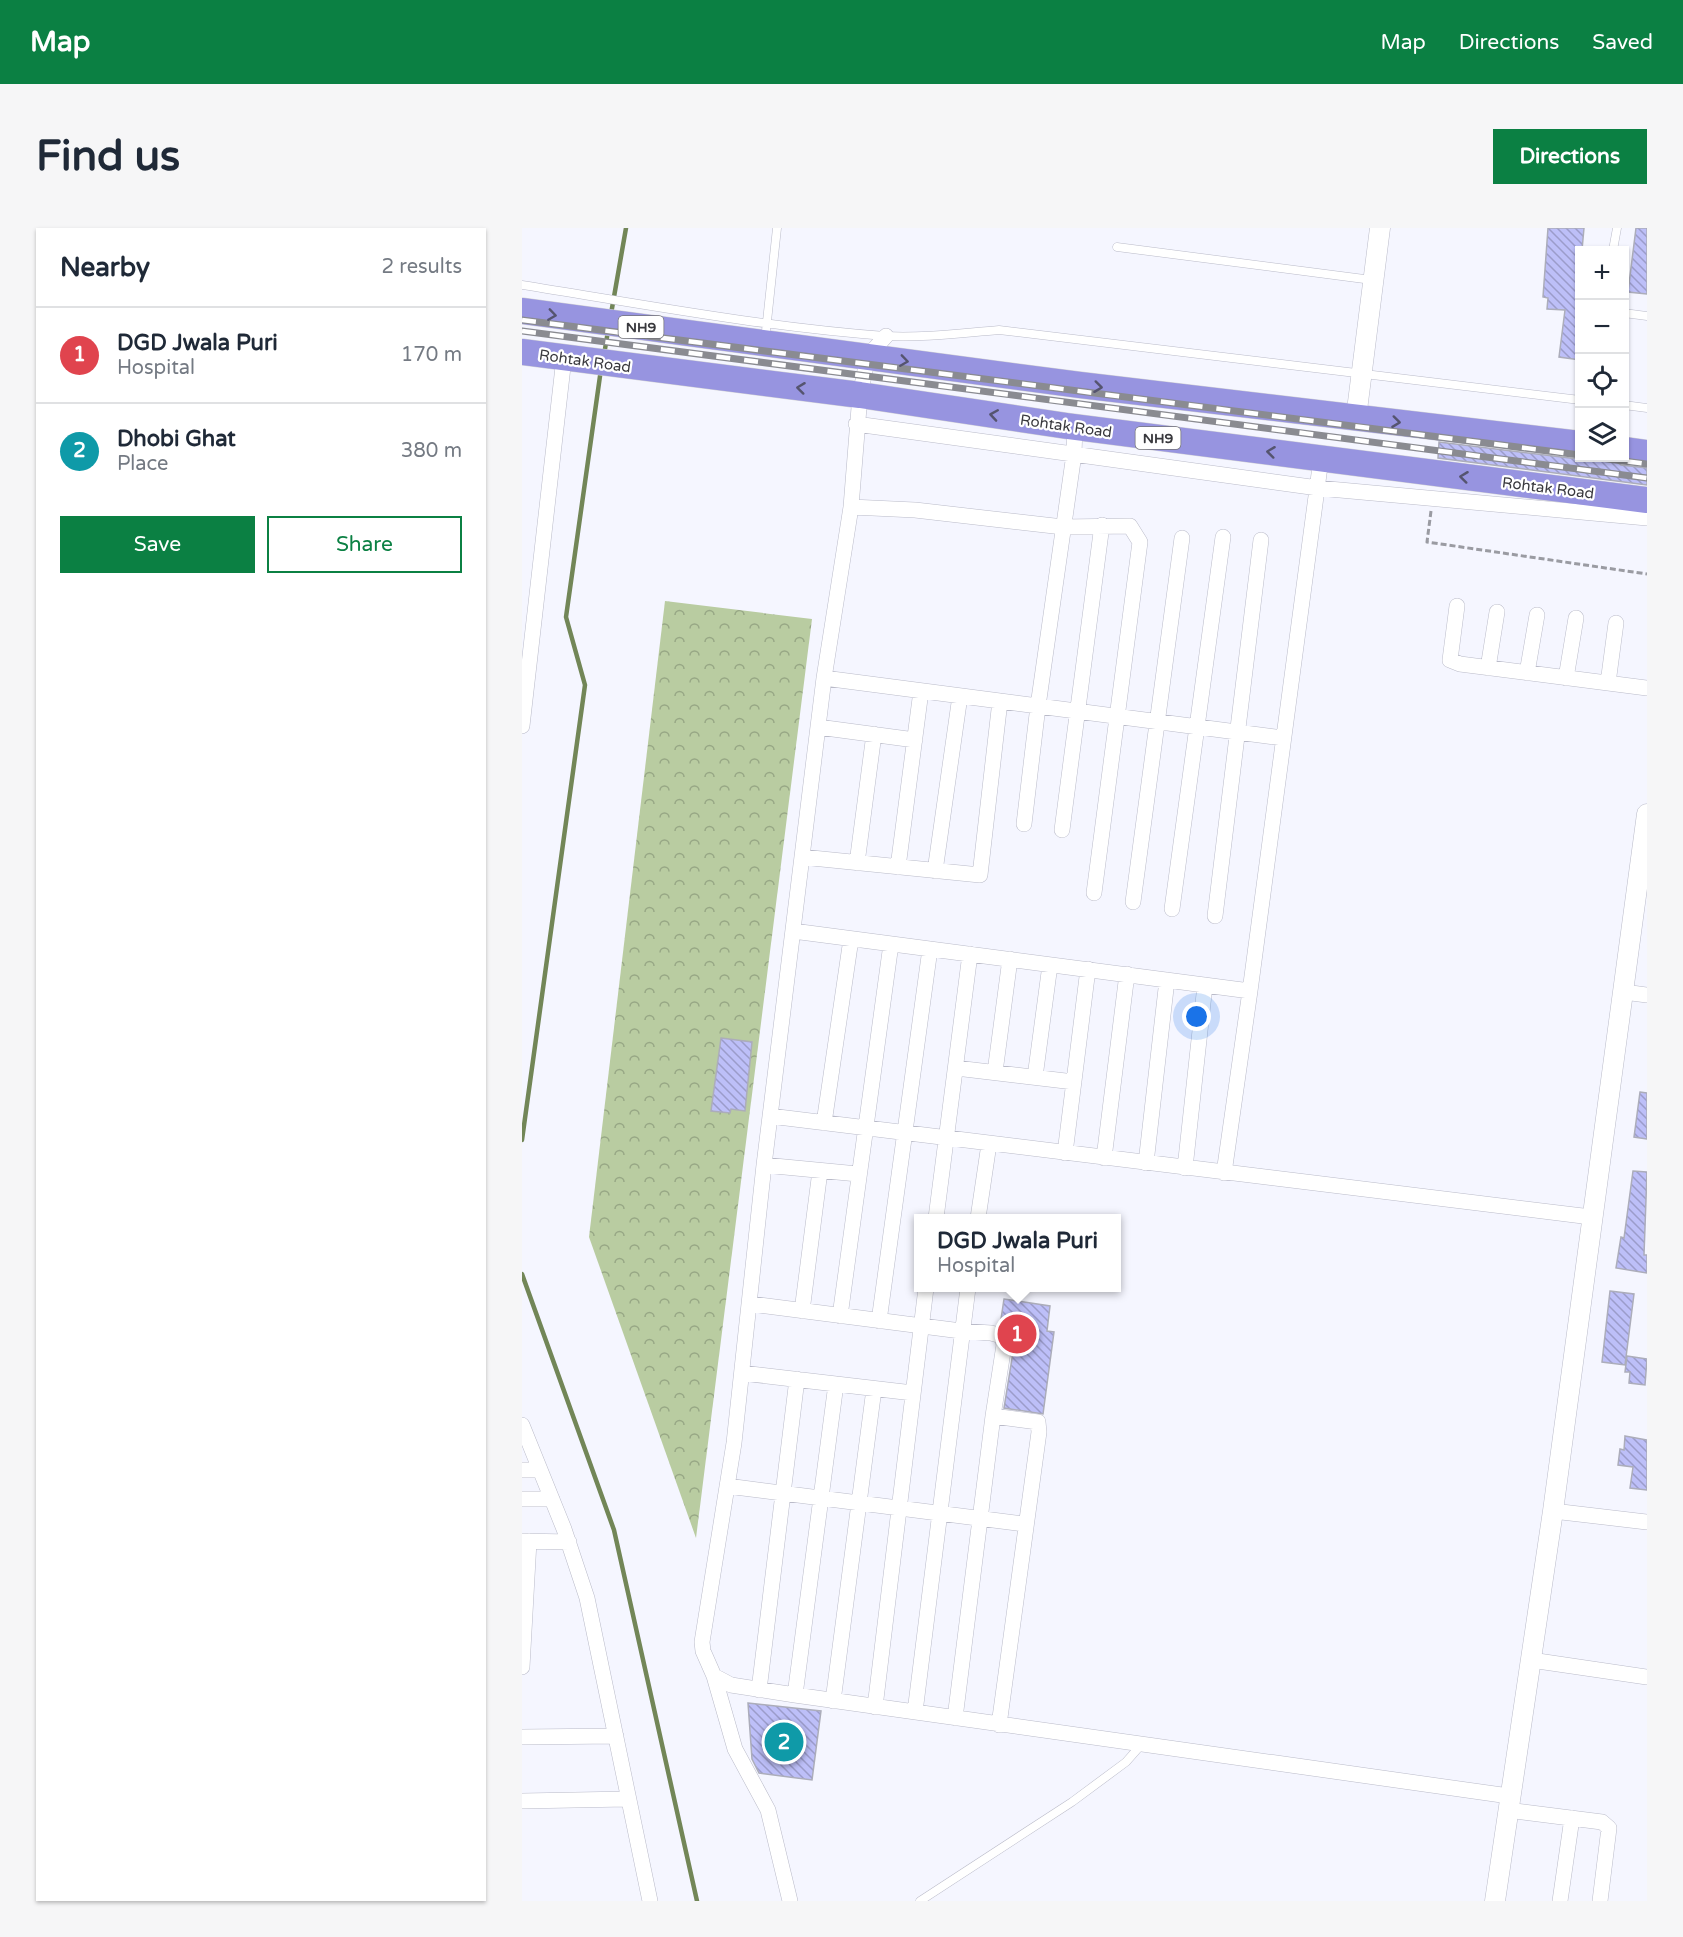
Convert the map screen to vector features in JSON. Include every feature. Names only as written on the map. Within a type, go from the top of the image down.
[{"type":"highway","name":"NH9","points":[[522,311],[586,307],[700,335],[766,332],[868,356],[1575,443]]},
{"type":"highway","name":"Rohtak Road","points":[[522,352],[860,395],[1075,428],[1647,500]]},
{"type":"highway","points":[[1629,451],[1647,453]]},
{"type":"street","points":[[1356,418],[1380,228]]},
{"type":"street","points":[[790,1901],[768,1810],[729,1735],[702,1642],[727,1486],[751,1304],[764,1165],[824,678],[850,507],[860,395],[868,356],[886,336]]},
{"type":"street","points":[[522,726],[571,359]]},
{"type":"street","points":[[856,424],[1318,488],[1647,518]]},
{"type":"street","points":[[1024,824],[1038,706],[1074,454],[1075,428]]},
{"type":"street","points":[[1224,1173],[1321,459]]},
{"type":"street","points":[[850,507],[915,510],[1063,527],[1130,526],[1140,542],[1094,893]]},
{"type":"street","points":[[1062,830],[1102,525]]},
{"type":"street","points":[[1173,909],[1223,537]]},
{"type":"street","points":[[1133,902],[1182,538]]},
{"type":"street","points":[[1215,916],[1261,540]]},
{"type":"street","points":[[1456,606],[1450,660],[1488,668],[1647,688]]},
{"type":"street","points":[[1488,668],[1497,612]]},
{"type":"street","points":[[1527,673],[1537,615]]},
{"type":"street","points":[[1566,678],[1576,618]]},
{"type":"street","points":[[1608,683],[1616,623]]},
{"type":"street","points":[[824,678],[1283,738]]},
{"type":"street","points":[[898,867],[921,690]]},
{"type":"street","points":[[935,871],[960,696]]},
{"type":"street","points":[[802,857],[980,875],[1000,701]]},
{"type":"street","points":[[818,728],[915,740]]},
{"type":"street","points":[[857,863],[874,735]]},
{"type":"street","points":[[1495,1901],[1552,1511],[1647,814]]},
{"type":"street","points":[[793,931],[1250,990]]},
{"type":"street","points":[[824,1123],[851,939]]},
{"type":"street","points":[[840,1316],[891,944]]},
{"type":"street","points":[[879,1321],[930,949]]},
{"type":"street","points":[[937,1214],[970,954]]},
{"type":"street","points":[[995,1072],[1010,959]]},
{"type":"street","points":[[1035,1077],[1050,964]]},
{"type":"street","points":[[1065,1153],[1088,969]]},
{"type":"street","points":[[1104,1158],[1127,974]]},
{"type":"street","points":[[1146,1163],[1167,980]]},
{"type":"street","points":[[1185,1168],[1205,985]]},
{"type":"street","points":[[1624,992],[1647,995]]},
{"type":"street","points":[[956,1068],[1074,1082]]},
{"type":"street","points":[[770,1116],[1591,1217]]},
{"type":"street","points":[[979,1214],[989,1144]]},
{"type":"street","points":[[764,1165],[858,1174]]},
{"type":"street","points":[[802,1311],[820,1171]]},
{"type":"street","points":[[874,1707],[925,1292]]},
{"type":"street","points":[[915,1712],[967,1292]]},
{"type":"street","points":[[751,1304],[1002,1336],[1004,1345],[979,1519],[955,1718]]},
{"type":"street","points":[[742,1373],[913,1393]]},
{"type":"street","points":[[759,1690],[781,1492],[797,1379]]},
{"type":"street","points":[[795,1695],[819,1497],[836,1384]]},
{"type":"street","points":[[832,1701],[874,1389]]},
{"type":"street","points":[[993,1416],[1038,1422],[999,1725]]},
{"type":"street","points":[[522,1425],[569,1542],[587,1598],[650,1901]]},
{"type":"street","points":[[522,1470],[540,1470]]},
{"type":"street","points":[[727,1486],[1024,1524]]},
{"type":"street","points":[[522,1498],[552,1499]]},
{"type":"street","points":[[1552,1511],[1647,1522]]},
{"type":"street","points":[[522,1667],[525,1541],[569,1542]]},
{"type":"street","points":[[1531,1660],[1647,1677]]},
{"type":"street","points":[[714,1677],[731,1685],[759,1690],[1142,1745],[1508,1803],[1572,1818],[1602,1822],[1609,1828],[1600,1901]]},
{"type":"street","points":[[522,1737],[616,1736]]},
{"type":"street","points":[[522,1801],[627,1799]]},
{"type":"street","points":[[1560,1901],[1572,1818]]},
{"type":"lane","points":[[766,332],[777,228]]},
{"type":"lane","points":[[1614,246],[1617,228]]},
{"type":"lane","points":[[1117,248],[1374,280]]},
{"type":"lane","points":[[522,285],[586,307],[688,312],[766,332],[928,336],[999,330],[1575,399]]},
{"type":"lane","points":[[1629,314],[1647,316]]},
{"type":"lane","points":[[1629,406],[1647,408]]},
{"type":"lane","points":[[920,1901],[1072,1802],[1126,1762],[1142,1745]]},
{"type":"path","points":[[1432,501],[1427,542],[1647,574]]},
{"type":"green space","points":[[665,601],[812,619],[696,1538],[589,1237]]},
{"type":"building","points":[[1548,228],[1584,228],[1582,246],[1575,246],[1575,359],[1559,357],[1565,310],[1547,309],[1548,298],[1543,297]]},
{"type":"building","points":[[1636,228],[1647,228],[1647,294],[1629,292]]},
{"type":"building","points":[[1439,442],[1575,459],[1575,462],[1617,462],[1621,465],[1647,468],[1647,485],[1438,458]]},
{"type":"building","points":[[721,1038],[752,1042],[745,1111],[731,1109],[730,1113],[711,1111]]},
{"type":"building","points":[[1640,1092],[1647,1093],[1647,1139],[1634,1137]]},
{"type":"building","points":[[1633,1171],[1647,1172],[1644,1255],[1647,1255],[1647,1273],[1616,1268],[1621,1237],[1624,1238]]},
{"type":"building","points":[[1610,1291],[1634,1294],[1625,1365],[1602,1362]]},
{"type":"building","points":[[1004,1299],[1050,1306],[1047,1331],[1054,1332],[1043,1414],[1004,1408],[1014,1346],[1007,1328],[1009,1320],[1001,1319]]},
{"type":"building","points":[[1627,1356],[1647,1359],[1645,1385],[1629,1383],[1630,1372],[1625,1372]]},
{"type":"building","points":[[1625,1436],[1647,1440],[1647,1490],[1630,1488],[1633,1467],[1618,1465],[1620,1449],[1624,1450]]},
{"type":"building","points":[[748,1703],[821,1711],[812,1780],[759,1773],[752,1759]]},
{"type":"waterway","points":[[611,314],[626,228]]},
{"type":"waterway","points":[[604,355],[608,331]]},
{"type":"waterway","points":[[522,1140],[585,685],[566,617],[601,369]]},
{"type":"waterway","points":[[522,1274],[614,1530],[697,1901]]},
{"type":"railway","points":[[522,320],[1575,454]]},
{"type":"railway","points":[[522,331],[1647,478]]},
{"type":"railway","points":[[1629,462],[1647,464]]},
{"type":"place","name":"DGD Jwala Puri","points":[[1017,1334]]},
{"type":"place","name":"Dhobi Ghat","points":[[784,1742]]}]
